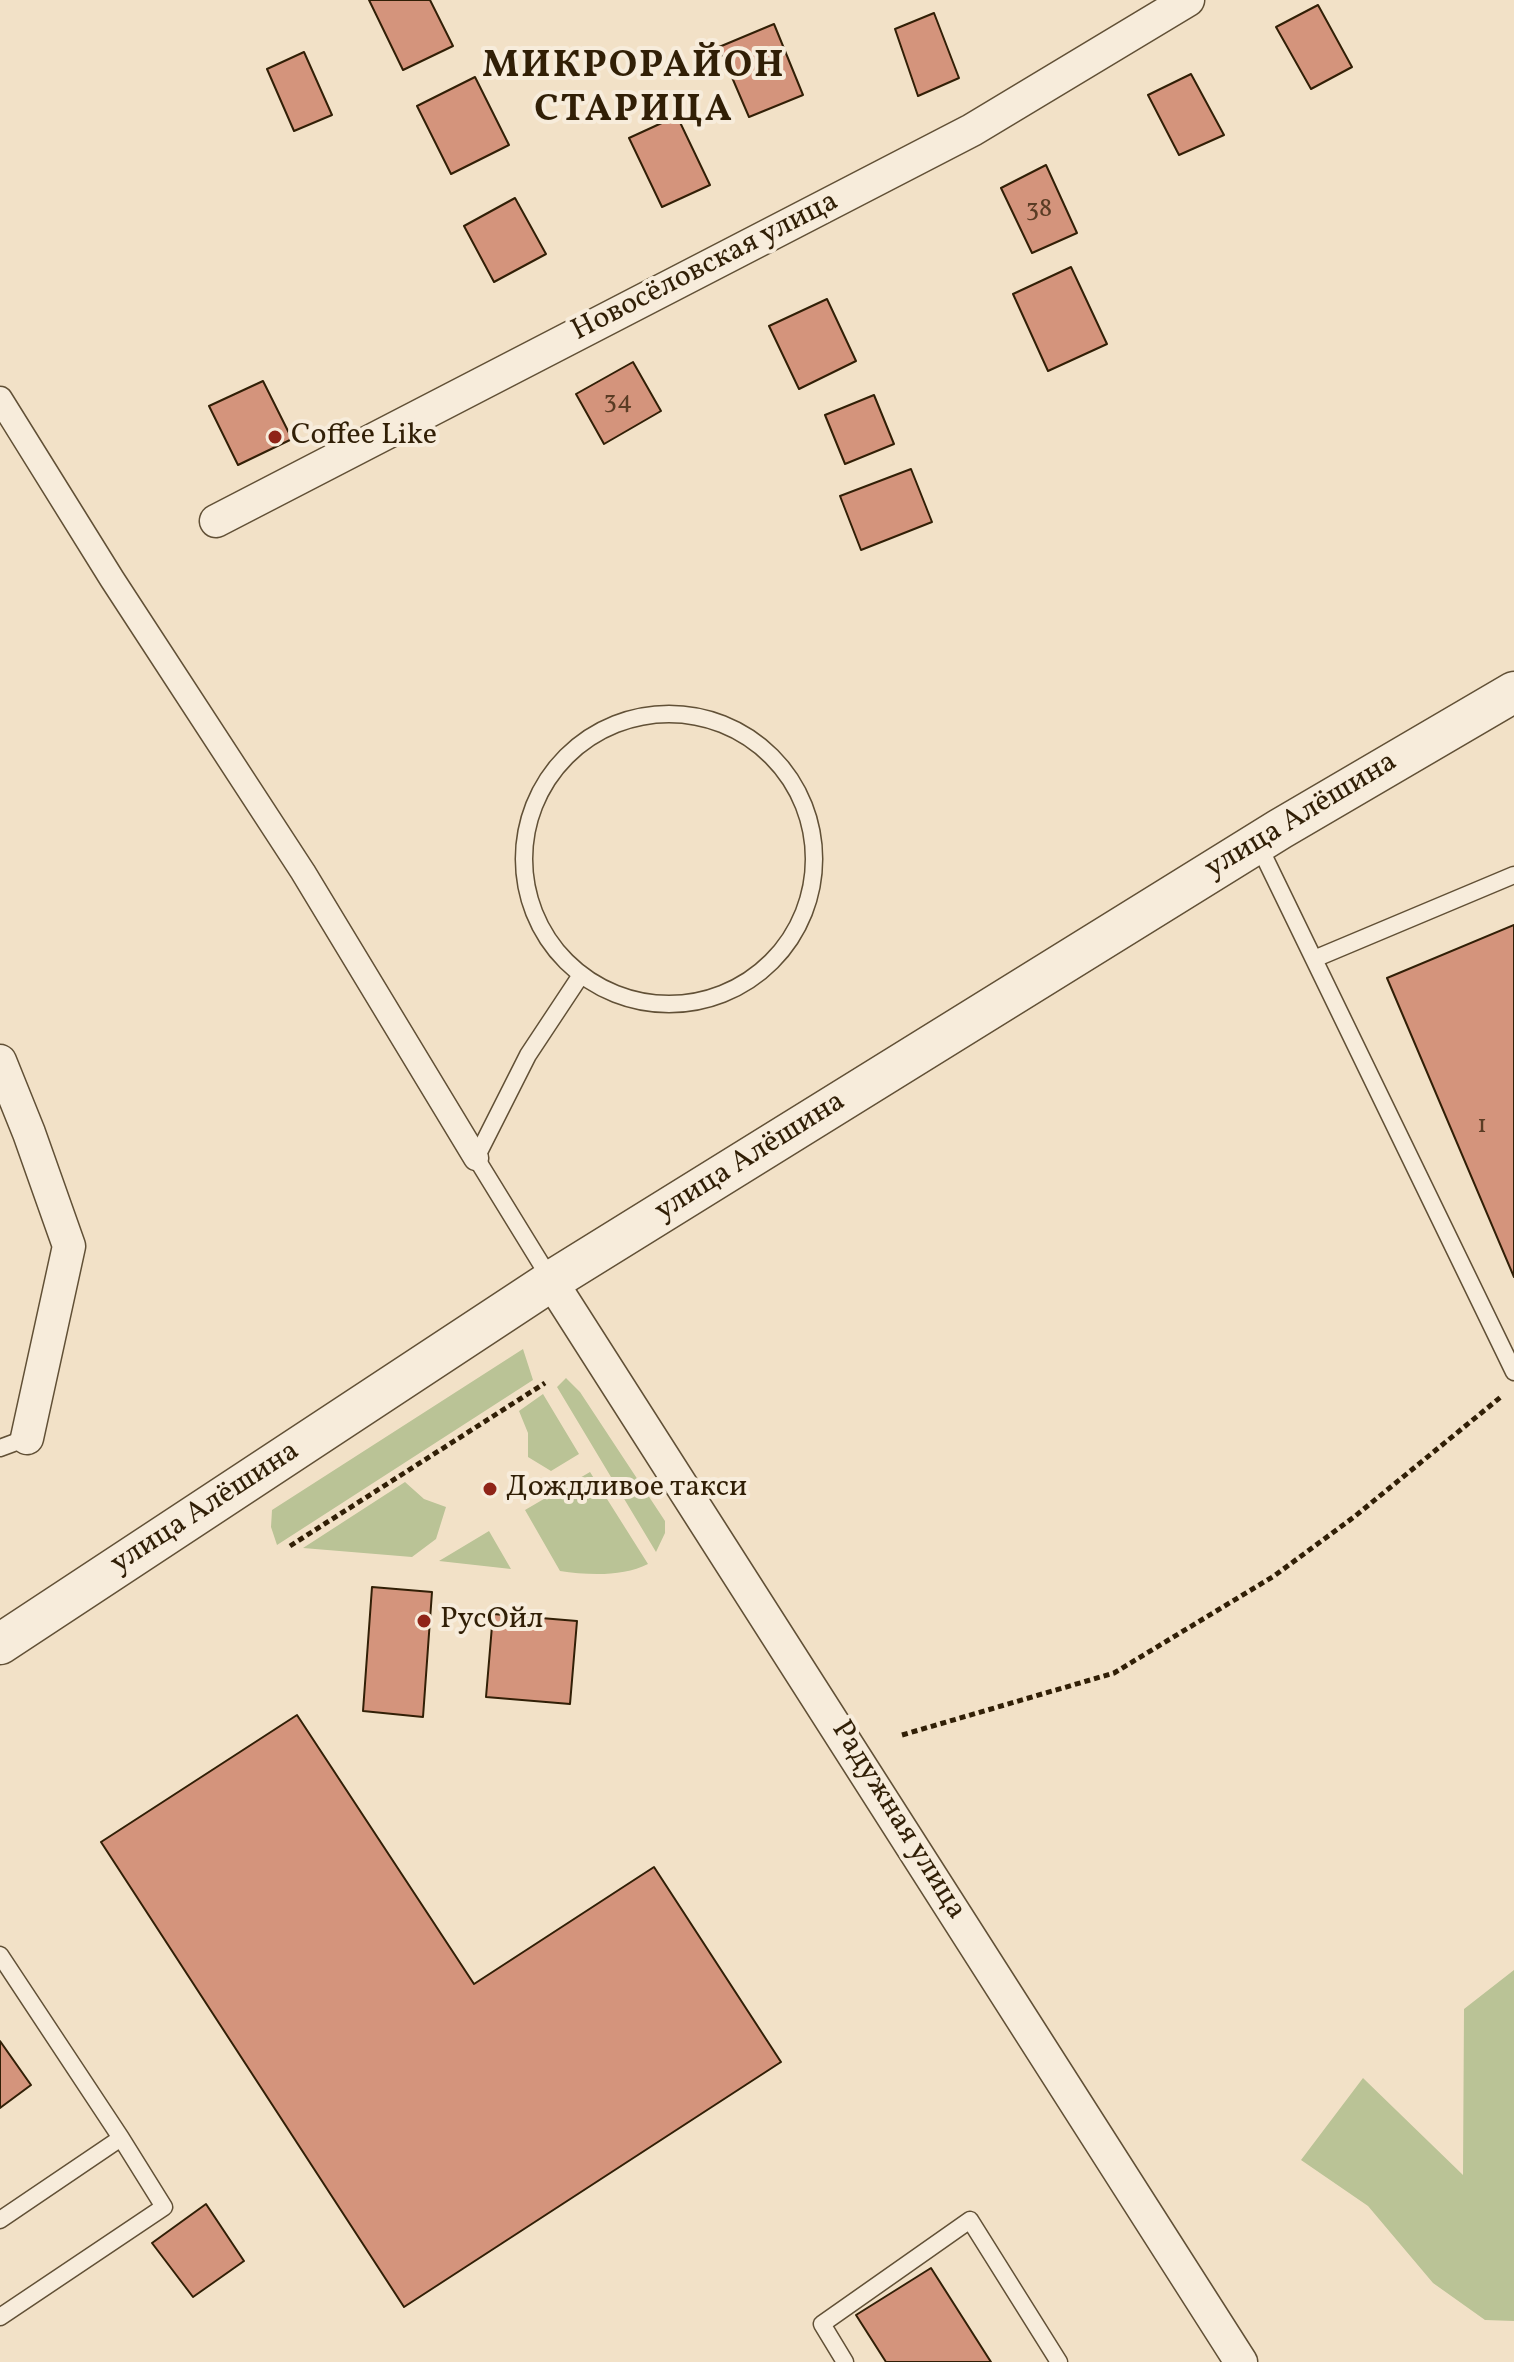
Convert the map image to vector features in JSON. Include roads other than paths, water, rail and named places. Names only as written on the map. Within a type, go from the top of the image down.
[{"type":"street","name":"Новосёловская улица","points":[[216,521],[972,130],[1188,0]]},
{"type":"street","points":[[0,399],[112,579],[303,872],[476,1158]]},
{"type":"street","name":"улица Алёшина","points":[[0,1644],[551,1281],[1257,843],[1514,692]]},
{"type":"street","points":[[0,1061],[69,1246],[13,1443]]},
{"type":"street","name":"Радужная улица","points":[[551,1281],[1241,2362]]},
{"type":"lane","points":[[673,713],[718,721],[759,743],[793,781],[812,827],[814,865],[814,878],[799,926],[769,966],[726,994],[677,1004],[626,998],[581,975],[550,942],[529,901],[524,855],[531,810],[553,770],[587,738],[628,719],[673,713]]},
{"type":"lane","points":[[1257,843],[1514,1372]]},
{"type":"lane","points":[[1314,959],[1514,875]]},
{"type":"lane","points":[[551,1281],[476,1158],[528,1055],[581,975]]},
{"type":"lane","points":[[0,1955],[164,2207],[0,2317]]},
{"type":"lane","points":[[0,2220],[121,2138]]},
{"type":"lane","points":[[845,2362],[822,2324],[970,2220],[1059,2362]]},
{"type":"place","name":"Coffee Like","points":[[275,437]]},
{"type":"place","name":"Дождливое такси","points":[[490,1489]]},
{"type":"place","name":"РусОйл","points":[[424,1621]]},
{"type":"district","name":"МИКРОРАЙОН СТАРИЦА","points":[[634,91]]}]
